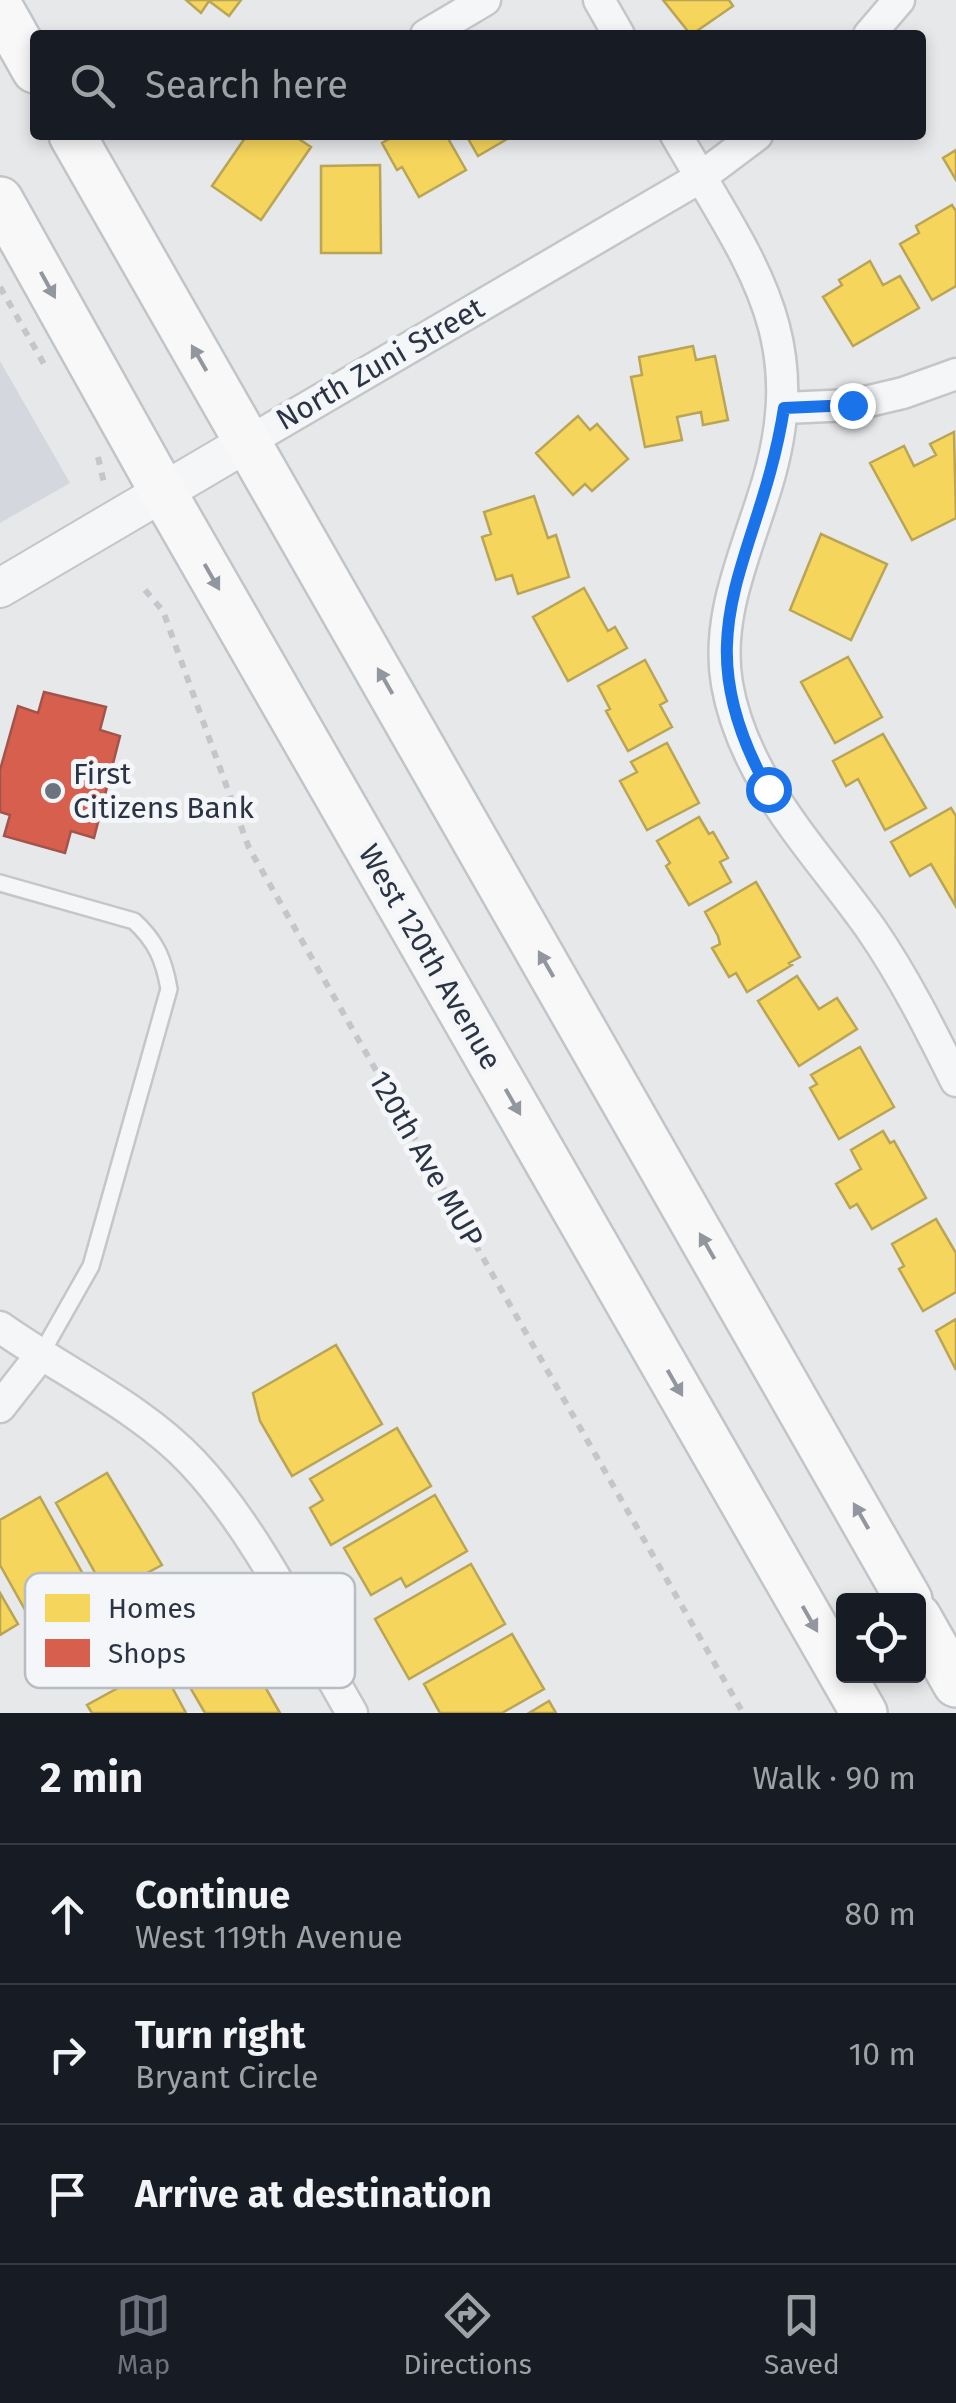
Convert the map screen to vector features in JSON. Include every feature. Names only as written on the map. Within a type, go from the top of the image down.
[{"type":"main road","points":[[0,8],[30,61]]},
{"type":"main road","points":[[75,140],[905,1593]]},
{"type":"main road","name":"West 120th Avenue","points":[[0,200],[163,492],[864,1713]]},
{"type":"main road","points":[[926,1630],[956,1684]]},
{"type":"street","points":[[434,30],[485,0]]},
{"type":"street","points":[[599,0],[616,30]]},
{"type":"street","points":[[873,30],[899,0]]},
{"type":"street","points":[[679,140],[760,281],[774,323],[782,368],[784,408],[778,448],[730,598],[726,679],[735,719],[749,756],[768,789],[872,931],[912,993],[956,1080]]},
{"type":"street","name":"North Zuni Street","points":[[0,588],[700,177],[750,140]]},
{"type":"street","points":[[784,408],[852,405],[903,393],[956,374]]},
{"type":"street","points":[[0,1328],[143,1420],[192,1461],[235,1514],[270,1573]]},
{"type":"street","points":[[0,1408],[40,1356]]},
{"type":"street","points":[[337,1688],[352,1713]]},
{"type":"lane","points":[[0,882],[134,920],[164,960],[169,988],[91,1266],[40,1356]]},
{"type":"path","points":[[0,288],[49,372]]},
{"type":"path","points":[[98,456],[104,483]]},
{"type":"path","name":"120th Ave MUP","points":[[145,590],[163,611],[249,848],[743,1713]]},
{"type":"shaded area","points":[[0,361],[70,483],[0,523]]},
{"type":"building: Homes","points":[[186,0],[241,0],[229,16],[209,1],[201,13]]},
{"type":"building: Homes","points":[[663,0],[729,0],[733,6],[698,30],[687,30]]},
{"type":"building: Homes","points":[[244,140],[300,140],[311,147],[261,220],[212,186]]},
{"type":"building: Homes","points":[[449,140],[466,170],[419,197],[382,143]]},
{"type":"building: Homes","points":[[469,140],[505,140],[478,156]]},
{"type":"building: Homes","points":[[956,150],[956,180],[943,158]]},
{"type":"building: Homes","points":[[380,165],[381,253],[321,253],[321,166]]},
{"type":"building: Homes","points":[[952,205],[956,211],[956,286],[932,300],[900,244],[919,233],[916,226]]},
{"type":"building: Homes","points":[[870,261],[883,285],[900,276],[919,308],[853,346],[823,297],[842,285],[839,280]]},
{"type":"building: Homes","points":[[693,346],[696,360],[715,356],[728,420],[703,425],[701,412],[677,417],[682,440],[645,447],[631,377],[642,375],[639,357]]},
{"type":"building: Homes","points":[[578,416],[590,430],[597,424],[628,459],[592,491],[585,484],[573,495],[536,453]]},
{"type":"building: Homes","points":[[954,432],[956,518],[912,540],[870,463],[904,446],[914,466],[936,455],[930,444]]},
{"type":"building: Homes","points":[[534,496],[548,538],[556,535],[569,577],[518,594],[512,575],[496,580],[482,537],[491,534],[484,512]]},
{"type":"building: Homes","points":[[821,534],[887,564],[851,640],[790,610]]},
{"type":"building: Homes","points":[[584,588],[608,631],[615,627],[627,648],[568,681],[533,617]]},
{"type":"building: Homes","points":[[848,657],[882,717],[835,743],[801,682]]},
{"type":"building: Homes","points":[[645,660],[667,701],[660,705],[672,727],[628,751],[606,711],[610,709],[598,686]]},
{"type":"building: Homes","points":[[883,734],[926,808],[885,830],[858,779],[846,786],[833,761]]},
{"type":"building: Homes","points":[[667,743],[699,803],[647,830],[620,781],[637,772],[631,762]]},
{"type":"building: Homes","points":[[951,808],[956,816],[955,905],[931,864],[910,876],[891,842]]},
{"type":"building: Homes","points":[[699,817],[728,858],[720,862],[731,882],[689,905],[666,866],[670,863],[657,841]]},
{"type":"building: Homes","points":[[756,882],[800,957],[747,992],[736,973],[729,977],[712,948],[720,944],[705,912]]},
{"type":"building: Homes","points":[[797,976],[819,1009],[837,998],[857,1029],[799,1066],[758,1001]]},
{"type":"building: Homes","points":[[860,1047],[894,1107],[839,1139],[810,1088],[817,1084],[811,1075]]},
{"type":"building: Homes","points":[[883,1131],[890,1143],[894,1141],[926,1198],[872,1229],[857,1204],[850,1208],[836,1184],[861,1169],[851,1150]]},
{"type":"building: Homes","points":[[936,1219],[956,1253],[956,1292],[923,1311],[899,1269],[904,1266],[892,1244]]},
{"type":"building: Homes","points":[[956,1319],[956,1370],[936,1331]]},
{"type":"building: Homes","points":[[336,1345],[382,1424],[292,1476],[260,1421],[253,1393]]},
{"type":"building: Homes","points":[[397,1428],[431,1486],[331,1545],[310,1508],[323,1500],[310,1479]]},
{"type":"building: Homes","points":[[107,1473],[162,1565],[147,1573],[95,1573],[56,1503]]},
{"type":"building: Homes","points":[[435,1495],[467,1551],[406,1587],[401,1578],[371,1595],[344,1548]]},
{"type":"building: Homes","points":[[40,1497],[82,1573],[25,1573],[25,1610],[0,1565],[0,1520]]},
{"type":"building: Homes","points":[[471,1564],[505,1624],[409,1679],[375,1619]]},
{"type":"building: Homes","points":[[0,1593],[18,1624],[0,1635]]},
{"type":"building: Homes","points":[[512,1634],[544,1689],[502,1713],[440,1713],[424,1684]]},
{"type":"building: Homes","points":[[118,1688],[172,1688],[186,1713],[92,1713],[87,1705]]},
{"type":"building: Homes","points":[[190,1688],[266,1688],[280,1713],[205,1713]]},
{"type":"building: Homes","points":[[549,1701],[556,1713],[529,1713]]},
{"type":"building: Shops","name":"First Citizens Bank","points":[[44,692],[106,707],[100,730],[120,736],[94,838],[71,831],[65,853],[4,836],[10,815],[0,812],[0,770],[18,706],[38,713]]},
{"type":"place","name":"First Citizens Bank","points":[[53,791]]},
{"type":"route","points":[[768,789],[749,756],[726,679],[730,598],[778,448],[784,408],[852,405]]}]
